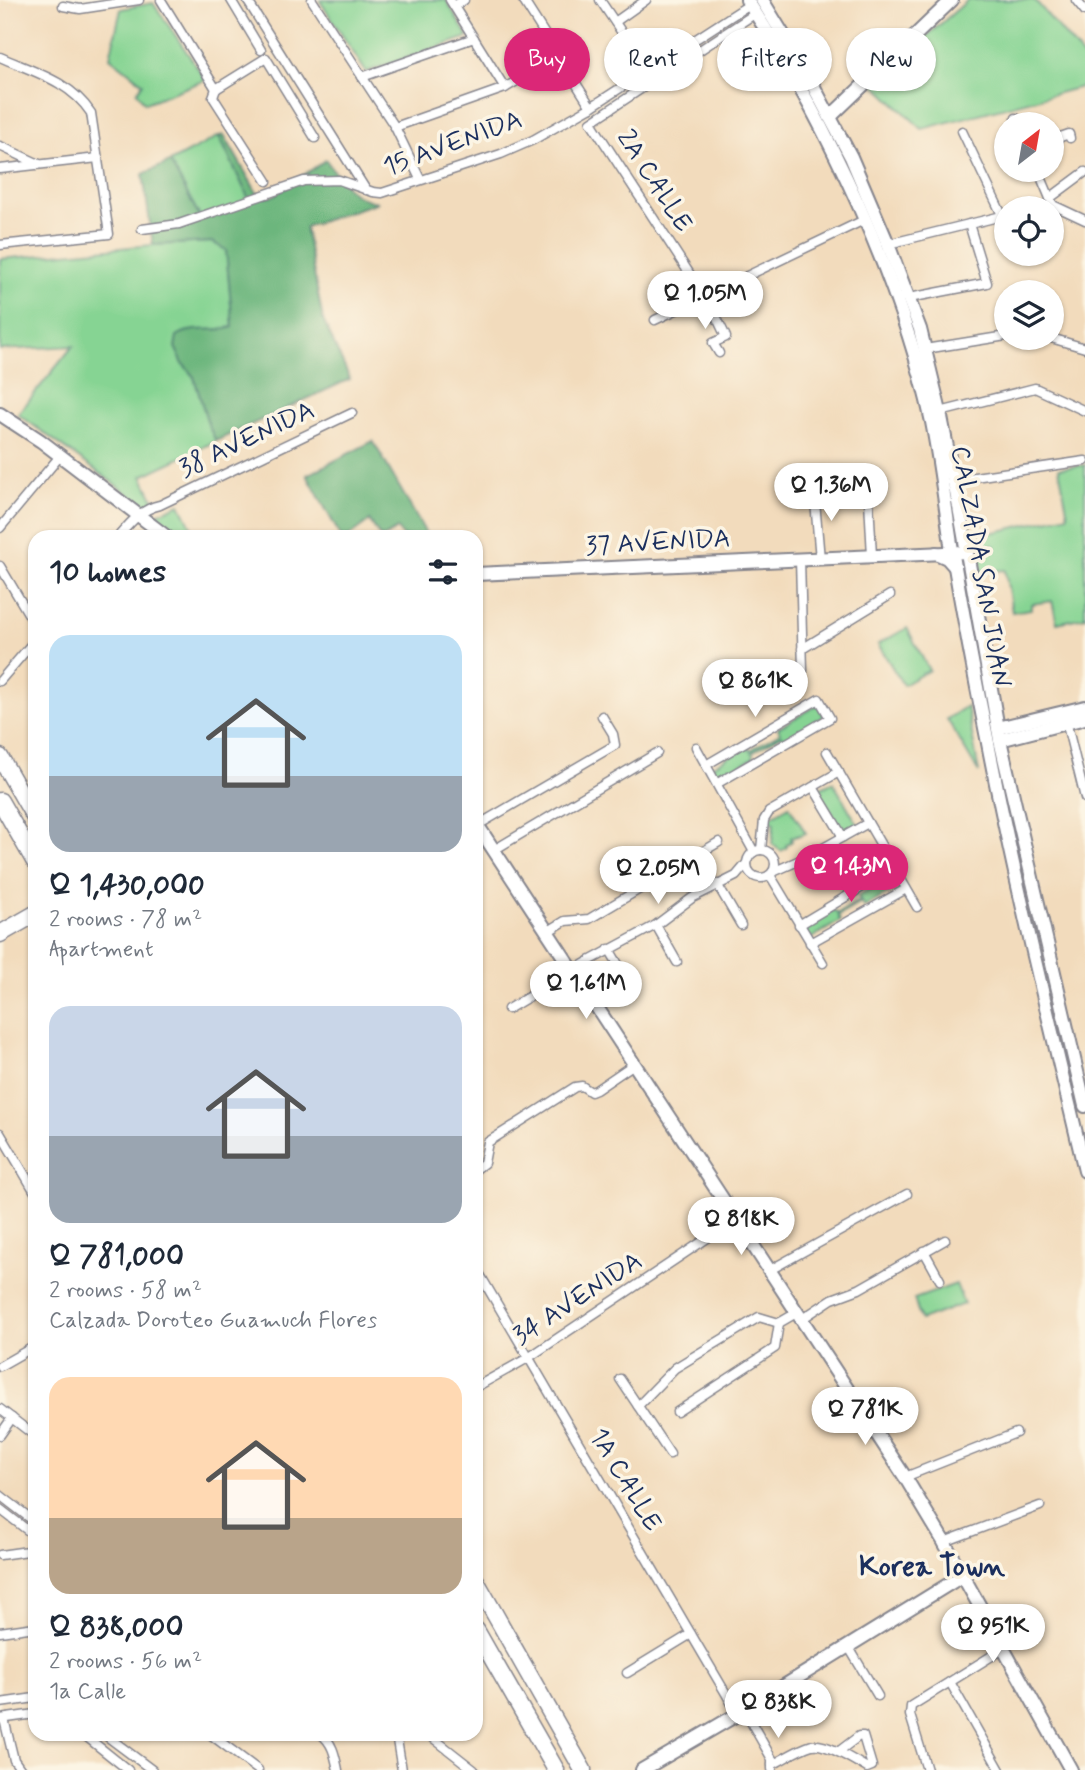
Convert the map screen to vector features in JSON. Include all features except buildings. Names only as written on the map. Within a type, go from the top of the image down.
[{"type":"highway","points":[[0,757],[28,806]]},
{"type":"highway","points":[[0,801],[28,850]]},
{"type":"highway","points":[[0,934],[28,918]]},
{"type":"highway","points":[[483,1593],[583,1770]]},
{"type":"highway","points":[[483,1642],[556,1770]]},
{"type":"main road","points":[[830,117],[952,0]]},
{"type":"main road","name":"CALZADA SAN JUAN","points":[[754,4],[806,72],[850,157],[888,244],[925,349],[954,480],[999,734],[1085,1106]]},
{"type":"main road","name":"CALZADA SAN JUAN","points":[[754,4],[818,122],[864,220],[912,347],[932,422],[977,691],[1007,840],[1085,1171]]},
{"type":"main road","points":[[0,405],[4,416],[60,456],[137,519],[155,530]]},
{"type":"main road","name":"37 AVENIDA","points":[[483,574],[967,552]]},
{"type":"main road","points":[[936,553],[947,558],[957,570]]},
{"type":"main road","points":[[999,734],[1065,717],[1085,706]]},
{"type":"main road","points":[[1065,717],[1085,718]]},
{"type":"main road","points":[[483,833],[905,1477],[1071,1770]]},
{"type":"main road","points":[[0,927],[28,910]]},
{"type":"main road","points":[[642,1770],[962,1576]]},
{"type":"street","points":[[63,6],[80,9],[139,0]]},
{"type":"street","points":[[161,0],[216,89]]},
{"type":"street","points":[[231,0],[315,138]]},
{"type":"street","points":[[247,0],[366,190]]},
{"type":"street","points":[[464,0],[452,3],[504,86]]},
{"type":"street","points":[[523,0],[540,28]]},
{"type":"street","points":[[600,0],[619,28]]},
{"type":"street","points":[[615,22],[646,0]]},
{"type":"street","points":[[1076,0],[1085,11]]},
{"type":"street","points":[[314,1],[395,127],[420,179]]},
{"type":"street","name":"15 AVENIDA","points":[[703,35],[754,4]]},
{"type":"street","name":"2A CALLE","points":[[719,354],[713,343],[726,337],[705,296],[591,123],[754,4]]},
{"type":"street","points":[[362,77],[474,38]]},
{"type":"street","points":[[264,54],[216,89],[214,97],[267,181]]},
{"type":"street","points":[[0,57],[62,84],[83,101],[91,114],[94,127],[109,234],[0,245]]},
{"type":"street","points":[[395,127],[504,88]]},
{"type":"street","points":[[581,91],[591,107]]},
{"type":"street","name":"15 AVENIDA","points":[[142,229],[179,223],[303,181],[339,180],[382,193],[501,154],[533,140],[615,91]]},
{"type":"street","points":[[962,131],[994,196]]},
{"type":"street","points":[[1064,136],[1069,134],[1070,138]]},
{"type":"street","points":[[0,146],[40,165]]},
{"type":"street","points":[[0,169],[97,158]]},
{"type":"street","points":[[1058,196],[1085,172]]},
{"type":"street","points":[[1064,209],[1085,220]]},
{"type":"street","points":[[888,244],[994,218]]},
{"type":"street","points":[[655,320],[864,220]]},
{"type":"street","points":[[909,298],[987,283],[969,224]]},
{"type":"street","points":[[925,349],[994,338]]},
{"type":"street","points":[[1064,342],[1085,348]]},
{"type":"street","points":[[940,412],[1035,388],[1085,411]]},
{"type":"street","name":"38 AVENIDA","points":[[125,530],[137,519],[160,505],[352,413]]},
{"type":"street","points":[[0,528],[60,456]]},
{"type":"street","points":[[954,480],[1085,461]]},
{"type":"street","points":[[868,482],[872,556]]},
{"type":"street","points":[[814,490],[820,559]]},
{"type":"street","points":[[800,559],[803,671]]},
{"type":"street","points":[[0,566],[28,613]]},
{"type":"street","points":[[802,645],[890,596]]},
{"type":"street","points":[[0,681],[28,648]]},
{"type":"street","points":[[706,765],[819,699],[830,718],[718,783]]},
{"type":"street","points":[[483,821],[615,745],[613,734],[602,716]]},
{"type":"street","points":[[1065,717],[1084,793]]},
{"type":"street","points":[[696,747],[758,851]]},
{"type":"street","points":[[827,752],[916,907]]},
{"type":"street","points":[[494,850],[657,753]]},
{"type":"street","points":[[758,851],[769,812],[839,772]]},
{"type":"street","points":[[813,787],[843,837]]},
{"type":"street","points":[[508,1009],[609,949],[656,925],[692,898],[717,884],[736,876],[756,877],[771,874],[868,823]]},
{"type":"street","points":[[547,932],[565,921],[589,919],[719,842]]},
{"type":"street","points":[[736,876],[747,863],[749,856],[758,851],[769,853],[774,860],[771,874],[823,963]]},
{"type":"street","points":[[747,863],[749,872],[756,877]]},
{"type":"street","points":[[799,925],[894,868]]},
{"type":"street","points":[[717,884],[741,925]]},
{"type":"street","points":[[810,943],[906,889]]},
{"type":"street","points":[[656,925],[677,962]]},
{"type":"street","points":[[609,949],[629,984]]},
{"type":"street","points":[[483,1164],[488,1142],[575,1087],[582,1086],[591,1092],[596,1090],[634,1063]]},
{"type":"street","points":[[0,1133],[28,1180]]},
{"type":"street","points":[[770,1270],[907,1194]]},
{"type":"street","name":"34 AVENIDA","points":[[483,1383],[528,1358],[736,1219]]},
{"type":"street","points":[[638,1406],[675,1368],[759,1317],[779,1323],[800,1316],[832,1299],[859,1289],[946,1240]]},
{"type":"street","points":[[924,1251],[940,1280]]},
{"type":"street","name":"1A CALLE","points":[[483,1280],[738,1714]]},
{"type":"street","points":[[677,1412],[775,1348],[779,1323]]},
{"type":"street","points":[[0,1366],[28,1350]]},
{"type":"street","points":[[620,1379],[670,1454]]},
{"type":"street","points":[[0,1409],[28,1431]]},
{"type":"street","points":[[0,1435],[12,1418]]},
{"type":"street","points":[[905,1477],[1016,1433]]},
{"type":"street","points":[[0,1495],[28,1517]]},
{"type":"street","points":[[944,1542],[1040,1506]]},
{"type":"street","points":[[0,1509],[28,1531]]},
{"type":"street","points":[[0,1555],[28,1551]]},
{"type":"street","points":[[0,1632],[28,1628]]},
{"type":"street","points":[[626,1674],[691,1634]]},
{"type":"street","points":[[848,1646],[878,1696]]},
{"type":"street","points":[[927,1770],[909,1710],[911,1706],[1003,1649]]},
{"type":"street","points":[[950,1682],[1000,1770]]},
{"type":"street","points":[[0,1703],[28,1699]]},
{"type":"street","points":[[21,1770],[14,1760],[2,1719],[28,1715]]},
{"type":"street","points":[[751,1722],[772,1759],[772,1768],[813,1745],[838,1752],[867,1768],[872,1766],[861,1735],[838,1752]]},
{"type":"street","points":[[111,1741],[152,1770]]},
{"type":"street","points":[[219,1741],[258,1770]]},
{"type":"street","points":[[328,1741],[338,1770]]},
{"type":"street","points":[[398,1741],[402,1770]]},
{"type":"street","points":[[437,1741],[474,1770]]},
{"type":"street","points":[[92,1743],[128,1770]]},
{"type":"green space","points":[[446,0],[468,37],[366,72],[320,1]]},
{"type":"green space","points":[[968,0],[1035,0],[1085,59],[1085,86],[922,129],[882,91],[936,91],[936,28]]},
{"type":"green space","points":[[153,3],[206,80],[145,103],[137,92],[143,83],[110,57],[121,9]]},
{"type":"green space","points":[[224,135],[257,193],[265,197],[273,196],[326,160],[354,193],[378,202],[305,227],[323,320],[350,379],[216,441],[194,377],[183,364],[175,347],[177,336],[183,333],[233,327],[226,250],[212,242],[153,245],[143,174],[170,162],[200,217],[231,210],[249,199],[219,136]]},
{"type":"green space","points":[[219,136],[250,199],[231,210],[200,217],[170,162]]},
{"type":"green space","points":[[212,242],[226,250],[233,327],[209,331],[183,364],[194,377],[216,441],[142,476],[155,502],[145,506],[18,414],[73,346],[0,350],[0,259]]},
{"type":"green space","points":[[373,441],[424,530],[376,530],[370,521],[358,530],[337,530],[307,475]]},
{"type":"green space","points":[[1085,465],[1085,617],[1057,623],[1052,601],[1031,604],[1031,609],[1012,612],[1005,570],[975,572],[973,560],[982,558],[981,552],[995,550],[994,545],[970,547],[969,538],[1068,515],[1059,468]]},
{"type":"green space","points":[[180,504],[193,530],[174,530],[155,515]]},
{"type":"green space","points":[[907,628],[929,670],[903,685],[878,644]]},
{"type":"green space","points":[[818,705],[824,716],[785,740],[782,735],[752,752],[754,757],[718,778],[711,767],[747,745],[750,750],[780,733],[778,728]]},
{"type":"green space","points":[[967,706],[979,773],[947,719]]},
{"type":"green space","points":[[833,782],[858,825],[844,833],[818,790]]},
{"type":"green space","points":[[789,806],[806,833],[791,838],[792,841],[781,851],[772,844],[774,823],[770,821],[770,817]]},
{"type":"green space","points":[[890,878],[895,889],[864,907],[861,902],[838,916],[840,921],[810,939],[803,928],[834,910],[837,914],[860,900],[858,896]]},
{"type":"green space","points":[[956,1284],[964,1304],[921,1320],[914,1299]]},
{"type":"district","name":"Korea Town","points":[[932,1567]]}]
